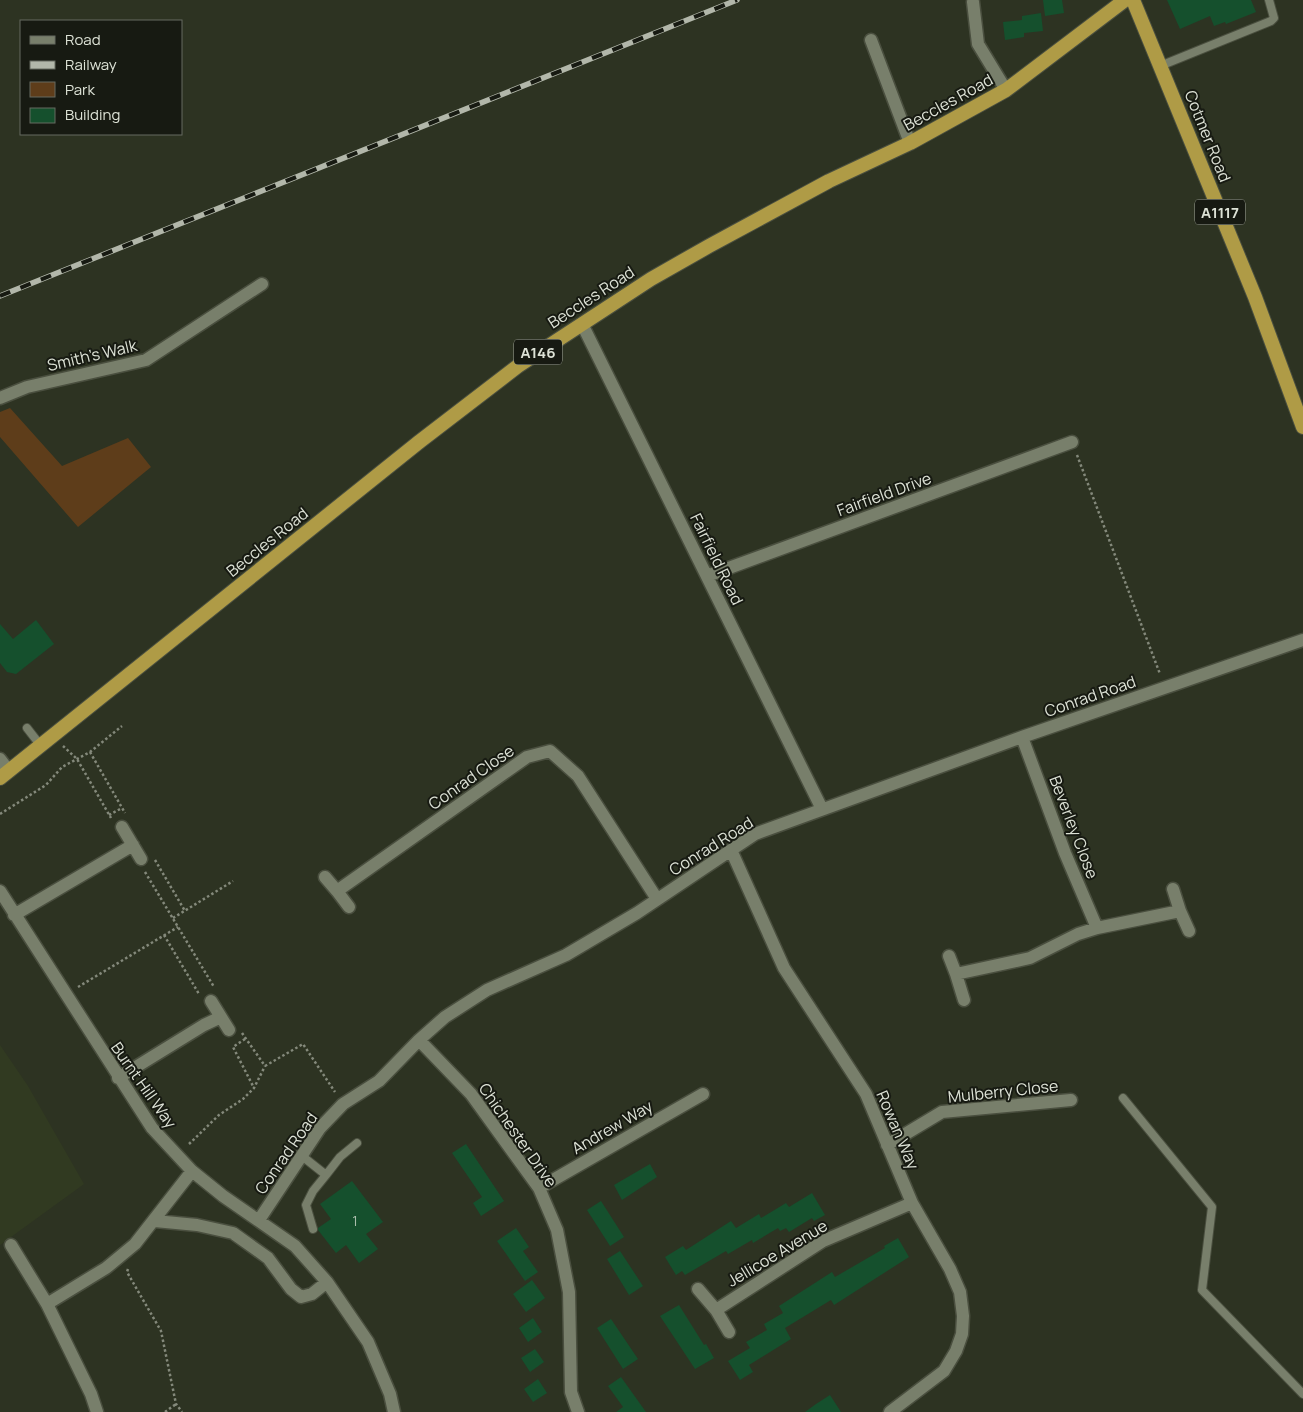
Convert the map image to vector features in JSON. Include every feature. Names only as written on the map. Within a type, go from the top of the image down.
[{"type":"highway","name":"Beccles Road","points":[[5,774],[419,442],[518,366],[651,279],[766,214],[829,181],[910,143],[1006,90],[1125,0]]},
{"type":"highway","name":"Cotmer Road","points":[[1133,0],[1255,297],[1303,427]]},
{"type":"street","points":[[973,2],[978,44],[1006,90]]},
{"type":"street","points":[[871,40],[910,143]]},
{"type":"street","name":"Smith's Walk","points":[[0,398],[27,387],[146,360],[262,284]]},
{"type":"street","name":"Fairfield Road","points":[[582,324],[822,809]]},
{"type":"street","name":"Fairfield Drive","points":[[707,576],[1072,442]]},
{"type":"street","name":"Conrad Road","points":[[259,1220],[320,1128],[343,1104],[379,1081],[419,1040],[445,1017],[487,990],[566,955],[637,913],[755,834],[1022,737],[1303,640]]},
{"type":"street","name":"Beverley Close","points":[[1022,737],[1065,853],[1097,928]]},
{"type":"street","name":"Conrad Close","points":[[337,891],[527,757],[550,751],[578,776],[657,899]]},
{"type":"street","points":[[0,759],[5,774]]},
{"type":"street","points":[[122,827],[141,859]]},
{"type":"street","points":[[14,915],[133,845]]},
{"type":"street","name":"Rowan Way","points":[[731,850],[784,968],[814,1017],[860,1083],[912,1203],[950,1268],[960,1292],[963,1316],[962,1334],[956,1351],[944,1371],[906,1408],[890,1412]]},
{"type":"street","points":[[325,877],[349,907]]},
{"type":"street","points":[[1173,889],[1189,931]]},
{"type":"street","name":"Burnt Hill Way","points":[[0,891],[118,1078],[152,1128],[192,1171],[295,1246],[327,1282],[368,1342],[390,1394],[394,1412]]},
{"type":"street","points":[[956,974],[1030,958],[1078,934],[1097,928],[1180,911]]},
{"type":"street","points":[[949,956],[964,1000]]},
{"type":"street","points":[[210,998],[220,1017],[235,1031]]},
{"type":"street","points":[[118,1078],[220,1017]]},
{"type":"street","name":"Chichester Drive","points":[[419,1040],[471,1094],[538,1188],[557,1230],[569,1292],[571,1392],[578,1412]]},
{"type":"street","name":"Andrew Way","points":[[538,1188],[703,1094]]},
{"type":"street","name":"Mulberry Close","points":[[887,1145],[942,1112],[1071,1100]]},
{"type":"street","points":[[47,1304],[106,1268],[135,1244],[155,1221],[192,1171]]},
{"type":"street","name":"Jellicoe Avenue","points":[[716,1310],[823,1240],[912,1203]]},
{"type":"street","points":[[155,1221],[197,1225],[233,1233],[268,1258],[291,1289],[301,1297],[312,1294],[327,1282]]},
{"type":"street","points":[[11,1245],[47,1304],[91,1394],[97,1412]]},
{"type":"street","points":[[698,1289],[716,1310],[729,1332]]},
{"type":"lane","points":[[1160,66],[1271,20],[1274,18],[1274,14],[1269,0]]},
{"type":"lane","points":[[27,728],[42,746]]},
{"type":"lane","points":[[1123,1098],[1212,1207],[1202,1290],[1303,1394]]},
{"type":"lane","points":[[313,1229],[306,1205],[313,1191],[340,1157],[357,1143]]},
{"type":"lane","points":[[302,1156],[326,1175]]},
{"type":"path","points":[[1072,442],[1165,687]]},
{"type":"path","points":[[0,814],[46,785],[62,767],[90,752],[122,726]]},
{"type":"path","points":[[53,737],[77,759],[109,815],[122,808],[90,752]]},
{"type":"path","points":[[145,874],[178,926],[210,998]]},
{"type":"path","points":[[173,918],[233,881]]},
{"type":"path","points":[[78,987],[178,926]]},
{"type":"path","points":[[164,935],[210,998]]},
{"type":"path","points":[[235,1031],[246,1039],[264,1066]]},
{"type":"path","points":[[246,1039],[233,1047],[254,1088]]},
{"type":"path","points":[[189,1144],[220,1115],[243,1099],[254,1088],[264,1066],[303,1044],[343,1104]]},
{"type":"path","points":[[120,1257],[161,1331],[176,1404],[182,1412]]},
{"type":"path","points":[[165,1412],[176,1404]]},
{"type":"shaded area","points":[[0,1045],[28,1086],[84,1184],[0,1245]]},
{"type":"green space","points":[[10,408],[62,466],[128,438],[151,467],[78,527],[0,437],[0,412]]},
{"type":"building","points":[[1043,0],[1062,0],[1064,13],[1045,16]]},
{"type":"building","points":[[1167,0],[1251,0],[1256,12],[1226,24],[1225,22],[1214,26],[1210,16],[1180,29]]},
{"type":"building","points":[[1041,13],[1043,31],[1024,33],[1024,37],[1005,40],[1003,22],[1022,20],[1022,16]]},
{"type":"building","points":[[36,620],[54,644],[16,674],[7,672],[0,663],[0,624],[13,639]]},
{"type":"building","points":[[466,1144],[504,1201],[481,1216],[473,1203],[482,1197],[452,1153]]},
{"type":"building","points":[[650,1164],[657,1177],[622,1200],[614,1185]]},
{"type":"building","points":[[352,1181],[383,1222],[366,1234],[378,1249],[359,1263],[346,1245],[336,1253],[318,1230],[318,1228],[331,1219],[320,1204]]},
{"type":"building","points":[[812,1193],[825,1215],[814,1221],[812,1218],[789,1232],[786,1228],[780,1231],[778,1228],[753,1243],[752,1240],[728,1254],[726,1251],[685,1275],[682,1271],[676,1275],[665,1257],[683,1246],[686,1250],[731,1221],[736,1228],[759,1214],[761,1218],[786,1203],[789,1207]]},
{"type":"building","points":[[601,1201],[624,1237],[610,1246],[587,1210]]},
{"type":"building","points":[[516,1228],[529,1247],[523,1251],[538,1272],[525,1281],[497,1241]]},
{"type":"building","points":[[898,1238],[909,1257],[834,1305],[831,1300],[785,1328],[791,1339],[749,1365],[753,1372],[740,1380],[728,1361],[750,1348],[746,1342],[767,1330],[764,1324],[783,1313],[779,1306],[832,1272],[835,1277],[885,1248],[884,1246]]},
{"type":"building","points":[[620,1251],[643,1286],[629,1295],[607,1259]]},
{"type":"building","points":[[532,1280],[545,1298],[526,1312],[513,1294]]},
{"type":"building","points":[[679,1305],[714,1358],[695,1369],[660,1316]]},
{"type":"building","points":[[533,1318],[542,1332],[528,1342],[519,1328]]},
{"type":"building","points":[[611,1319],[638,1359],[623,1369],[597,1328]]},
{"type":"building","points":[[535,1349],[544,1362],[530,1372],[521,1358]]},
{"type":"building","points":[[621,1377],[646,1412],[616,1412],[623,1407],[608,1386]]},
{"type":"building","points":[[538,1379],[547,1393],[533,1402],[524,1389]]},
{"type":"building","points":[[830,1395],[841,1412],[805,1412],[816,1404]]},
{"type":"railway","points":[[0,296],[737,0]]}]
